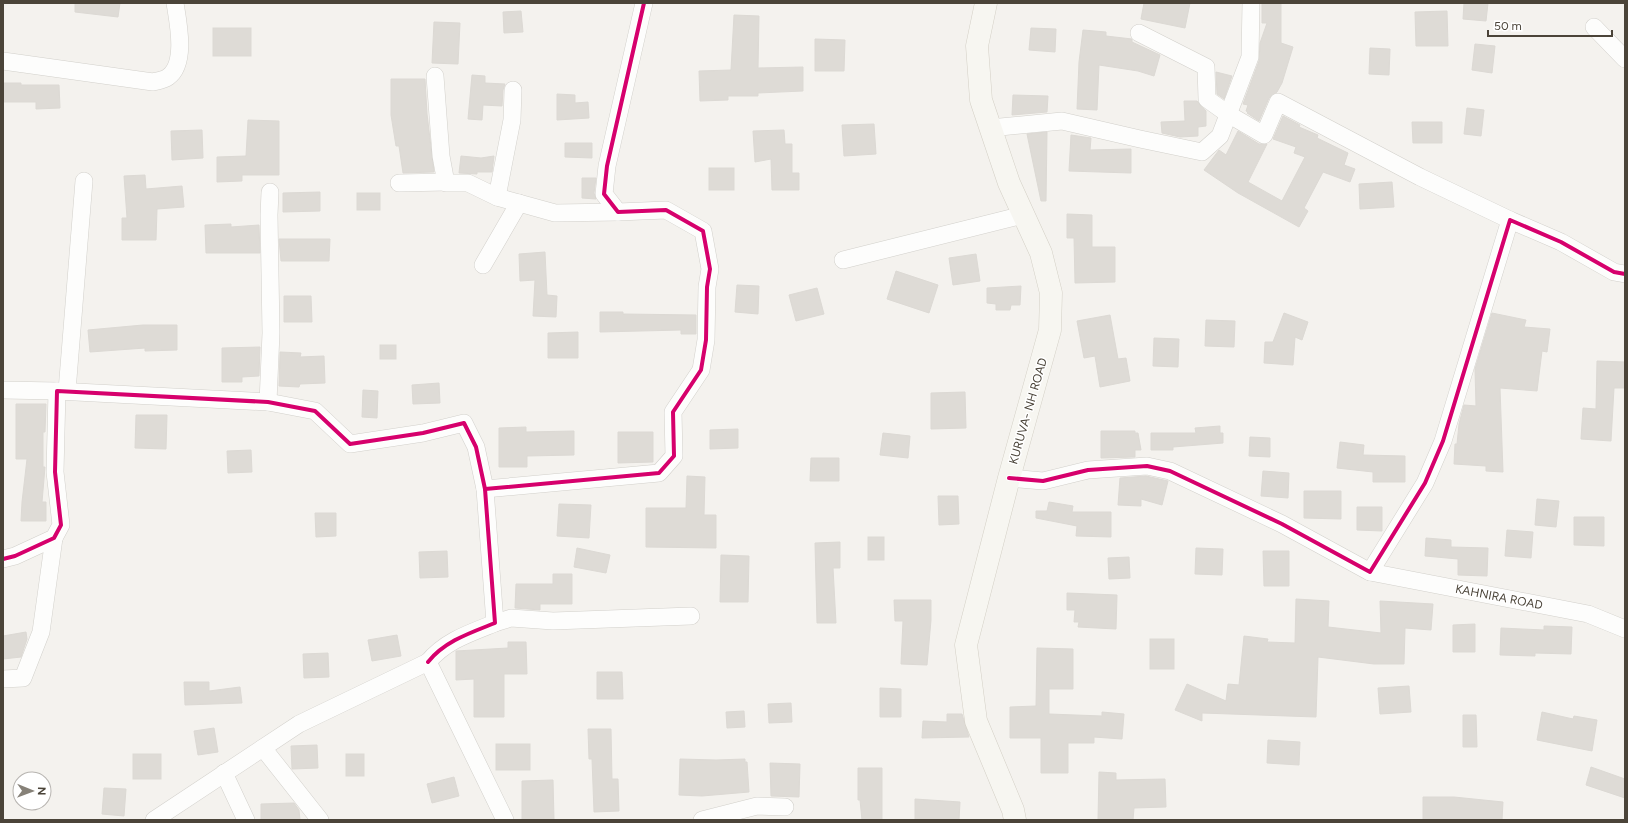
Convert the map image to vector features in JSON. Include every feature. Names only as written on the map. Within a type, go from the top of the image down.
[{"type":"main road","name":"KURUVA- NH ROAD","points":[[986,3],[977,46],[981,100],[1009,183],[1041,253],[1051,293],[1050,330],[1009,478],[966,645],[976,721],[1013,810],[1015,820]]},
{"type":"street","points":[[3,61],[153,82],[168,77],[179,62],[179,34],[175,3]]},
{"type":"street","points":[[618,212],[604,194],[607,166],[644,3]]},
{"type":"street","points":[[990,128],[1062,121],[1202,152],[1220,136],[1250,57],[1251,3]]},
{"type":"street","points":[[1594,27],[1625,59]]},
{"type":"street","points":[[1139,34],[1206,67],[1207,99],[1228,114],[1264,135],[1278,102],[1420,177],[1510,220],[1561,242],[1614,272],[1625,274]]},
{"type":"street","points":[[435,76],[441,156],[446,182]]},
{"type":"street","points":[[497,197],[512,120],[513,90]]},
{"type":"street","points":[[3,679],[23,678],[41,632],[54,538],[61,525],[56,472],[62,391],[84,181]]},
{"type":"street","points":[[399,183],[468,183],[497,197],[555,213],[666,210],[704,231],[710,269],[707,287],[706,340],[701,370],[673,412],[674,456],[659,473],[485,489]]},
{"type":"street","points":[[268,402],[271,333],[268,215],[270,192]]},
{"type":"street","points":[[483,265],[519,203]]},
{"type":"street","points":[[843,260],[1024,214]]},
{"type":"street","points":[[1370,572],[1425,483],[1443,441],[1510,220]]},
{"type":"street","points":[[3,390],[62,391],[268,402],[315,411],[350,444],[423,433],[464,423],[476,447],[485,489],[495,623]]},
{"type":"street","name":"KAHNIRA ROAD","points":[[1009,478],[1043,481],[1088,470],[1147,466],[1170,471],[1282,524],[1370,572],[1588,614],[1625,629]]},
{"type":"street","points":[[3,559],[15,556],[54,538]]},
{"type":"street","points":[[154,820],[298,724],[428,662],[436,653],[458,638],[495,623],[511,618],[553,621],[691,616]]},
{"type":"street","points":[[428,662],[505,820]]},
{"type":"street","points":[[263,748],[320,820]]},
{"type":"street","points":[[224,773],[246,820]]},
{"type":"street","points":[[702,820],[757,806],[785,807]]},
{"type":"building","points":[[75,3],[120,3],[118,17],[75,12]]},
{"type":"building","points":[[1144,3],[1190,3],[1185,28],[1141,19]]},
{"type":"building","points":[[1262,3],[1281,3],[1281,43],[1293,47],[1282,83],[1277,92],[1269,98],[1259,121],[1247,113],[1248,112],[1246,111],[1248,105],[1243,104],[1259,61],[1260,43],[1267,23],[1262,23]]},
{"type":"building","points":[[1464,3],[1488,3],[1486,21],[1463,19]]},
{"type":"building","points":[[521,11],[523,32],[504,33],[503,12]]},
{"type":"building","points":[[1447,11],[1448,46],[1416,46],[1415,12]]},
{"type":"building","points":[[734,15],[759,16],[758,68],[803,67],[803,91],[758,93],[758,96],[728,96],[728,100],[700,101],[699,71],[731,70]]},
{"type":"building","points":[[434,22],[460,23],[458,64],[432,63]]},
{"type":"building","points":[[213,28],[251,28],[251,56],[213,56]]},
{"type":"building","points":[[1031,28],[1056,29],[1055,52],[1029,50]]},
{"type":"building","points":[[1083,30],[1106,32],[1106,36],[1132,39],[1132,42],[1160,55],[1154,76],[1138,71],[1099,65],[1097,110],[1077,109],[1079,62]]},
{"type":"building","points":[[815,39],[845,40],[844,71],[815,71]]},
{"type":"building","points":[[1475,44],[1495,46],[1492,73],[1472,70]]},
{"type":"building","points":[[1370,48],[1390,49],[1389,75],[1369,74]]},
{"type":"building","points":[[1216,72],[1232,76],[1224,99],[1217,94]]},
{"type":"building","points":[[472,75],[485,76],[485,83],[505,84],[502,106],[483,105],[482,120],[468,119]]},
{"type":"building","points":[[391,79],[425,79],[427,114],[434,172],[403,173],[399,146],[396,146],[391,115]]},
{"type":"building","points":[[3,83],[21,83],[21,85],[59,85],[60,108],[36,109],[36,102],[3,102]]},
{"type":"building","points":[[557,94],[575,95],[575,103],[588,102],[589,118],[557,120]]},
{"type":"building","points":[[1013,95],[1048,96],[1047,112],[1012,115]]},
{"type":"building","points":[[1184,101],[1197,101],[1206,111],[1206,126],[1198,127],[1198,136],[1180,137],[1162,133],[1161,122],[1185,121]]},
{"type":"building","points":[[1467,108],[1484,110],[1481,136],[1464,134]]},
{"type":"building","points":[[1283,116],[1300,125],[1299,127],[1318,135],[1317,138],[1348,153],[1344,165],[1355,169],[1350,182],[1323,172],[1304,208],[1308,211],[1299,227],[1238,193],[1204,170],[1219,150],[1226,155],[1238,131],[1259,144],[1267,144],[1248,182],[1282,201],[1305,157],[1294,153],[1296,147],[1273,139]]},
{"type":"building","points":[[248,120],[279,121],[279,175],[242,175],[242,181],[217,182],[217,157],[246,156]]},
{"type":"building","points":[[1412,122],[1442,122],[1442,143],[1413,143]]},
{"type":"building","points":[[874,124],[876,154],[844,156],[842,125]]},
{"type":"building","points":[[202,130],[203,158],[172,160],[171,131]]},
{"type":"building","points":[[784,130],[785,144],[792,144],[792,173],[799,173],[799,190],[772,190],[771,159],[755,162],[753,131]]},
{"type":"building","points":[[1047,132],[1046,201],[1041,201],[1027,134]]},
{"type":"building","points":[[1071,135],[1091,138],[1090,150],[1131,149],[1131,173],[1069,171]]},
{"type":"building","points":[[565,143],[592,143],[592,158],[565,157]]},
{"type":"building","points":[[461,156],[481,158],[494,156],[492,172],[477,172],[477,174],[459,173]]},
{"type":"building","points":[[709,168],[734,168],[734,190],[709,190]]},
{"type":"building","points":[[145,175],[146,189],[182,186],[184,207],[157,209],[156,240],[122,240],[122,218],[127,218],[124,176]]},
{"type":"building","points":[[582,178],[596,178],[594,193],[596,199],[582,198]]},
{"type":"building","points":[[1392,182],[1394,207],[1360,209],[1359,184]]},
{"type":"building","points":[[320,192],[320,211],[283,212],[283,193]]},
{"type":"building","points":[[357,193],[380,193],[380,210],[357,210]]},
{"type":"building","points":[[1067,214],[1092,215],[1092,247],[1115,247],[1115,282],[1075,283],[1074,238],[1067,238]]},
{"type":"building","points":[[231,224],[231,227],[259,225],[260,253],[206,253],[205,225]]},
{"type":"building","points":[[279,239],[330,239],[329,261],[281,261]]},
{"type":"building","points":[[545,252],[547,295],[557,296],[556,317],[533,316],[535,280],[520,281],[519,254]]},
{"type":"building","points":[[976,254],[980,281],[953,285],[949,258]]},
{"type":"building","points":[[896,271],[938,285],[929,313],[887,299]]},
{"type":"building","points":[[737,285],[759,286],[758,314],[735,312]]},
{"type":"building","points":[[1021,286],[1020,305],[1011,305],[1010,310],[996,310],[996,304],[987,303],[987,288]]},
{"type":"building","points":[[817,288],[824,314],[796,321],[789,295]]},
{"type":"building","points":[[284,296],[311,296],[312,322],[284,322]]},
{"type":"building","points":[[600,312],[623,312],[623,314],[696,315],[696,334],[681,334],[681,330],[600,332]]},
{"type":"building","points":[[1284,313],[1308,322],[1302,340],[1295,337],[1293,365],[1264,363],[1265,342],[1273,342]]},
{"type":"building","points":[[1492,313],[1526,320],[1524,327],[1550,329],[1547,352],[1542,351],[1537,391],[1500,388],[1503,472],[1486,471],[1486,466],[1454,464],[1455,444],[1457,444],[1459,424],[1464,405],[1476,406],[1475,369]]},
{"type":"building","points":[[1110,315],[1118,359],[1126,358],[1130,381],[1100,387],[1095,356],[1084,358],[1077,321]]},
{"type":"building","points":[[1206,320],[1235,321],[1234,347],[1205,346]]},
{"type":"building","points":[[143,325],[177,325],[177,350],[145,351],[145,348],[90,352],[88,330]]},
{"type":"building","points":[[578,332],[578,358],[548,358],[548,333]]},
{"type":"building","points":[[1154,338],[1179,339],[1178,367],[1153,366]]},
{"type":"building","points":[[380,345],[396,345],[396,359],[380,359]]},
{"type":"building","points":[[260,347],[259,376],[242,377],[242,382],[222,382],[222,348]]},
{"type":"building","points":[[280,352],[301,353],[300,357],[324,356],[325,383],[300,384],[299,387],[279,386]]},
{"type":"building","points":[[1597,361],[1625,362],[1625,388],[1614,388],[1611,441],[1581,439],[1583,408],[1596,409]]},
{"type":"building","points":[[439,383],[440,403],[413,404],[412,385]]},
{"type":"building","points":[[363,390],[378,391],[377,418],[362,417]]},
{"type":"building","points":[[965,392],[966,428],[931,429],[931,393]]},
{"type":"building","points":[[16,404],[46,404],[45,432],[43,432],[43,467],[45,467],[42,502],[46,502],[46,521],[21,521],[27,459],[16,459]]},
{"type":"building","points":[[136,415],[167,415],[166,449],[135,448]]},
{"type":"building","points":[[1220,426],[1220,433],[1223,433],[1223,443],[1173,447],[1173,450],[1151,450],[1151,433],[1196,433],[1195,428]]},
{"type":"building","points":[[526,427],[526,432],[574,431],[574,455],[527,456],[527,467],[499,467],[499,428]]},
{"type":"building","points":[[738,429],[738,448],[710,449],[710,430]]},
{"type":"building","points":[[1101,431],[1135,431],[1135,433],[1138,433],[1141,450],[1135,450],[1135,457],[1101,458]]},
{"type":"building","points":[[618,432],[653,432],[653,462],[618,463]]},
{"type":"building","points":[[883,433],[910,436],[908,458],[880,455]]},
{"type":"building","points":[[1250,437],[1270,438],[1270,457],[1249,456]]},
{"type":"building","points":[[1340,442],[1364,445],[1363,455],[1405,456],[1405,482],[1373,482],[1373,472],[1337,468]]},
{"type":"building","points":[[251,450],[252,472],[228,473],[227,451]]},
{"type":"building","points":[[811,458],[839,458],[839,481],[810,481]]},
{"type":"building","points":[[1263,471],[1289,473],[1288,498],[1261,496]]},
{"type":"building","points":[[687,476],[705,477],[704,515],[716,515],[716,548],[646,547],[646,508],[686,508]]},
{"type":"building","points":[[1146,476],[1168,481],[1162,505],[1141,499],[1141,506],[1118,505],[1120,478]]},
{"type":"building","points":[[1304,491],[1341,491],[1341,519],[1304,518]]},
{"type":"building","points":[[938,496],[958,496],[959,524],[939,525]]},
{"type":"building","points":[[1537,499],[1559,501],[1556,527],[1535,525]]},
{"type":"building","points":[[1049,502],[1073,506],[1072,512],[1111,512],[1111,537],[1076,536],[1077,526],[1036,518],[1036,511],[1047,511]]},
{"type":"building","points":[[559,504],[591,505],[589,538],[557,536]]},
{"type":"building","points":[[1357,507],[1382,507],[1382,531],[1357,530]]},
{"type":"building","points":[[315,513],[336,513],[336,536],[316,537]]},
{"type":"building","points":[[1574,517],[1604,517],[1604,546],[1574,545]]},
{"type":"building","points":[[1507,530],[1533,532],[1531,558],[1505,556]]},
{"type":"building","points":[[868,537],[884,537],[884,560],[868,560]]},
{"type":"building","points":[[1426,538],[1451,540],[1451,547],[1488,548],[1487,576],[1458,575],[1458,559],[1425,556]]},
{"type":"building","points":[[840,542],[840,568],[833,568],[836,623],[817,623],[815,543]]},
{"type":"building","points":[[577,548],[610,555],[606,573],[574,567]]},
{"type":"building","points":[[1196,548],[1223,549],[1222,575],[1195,574]]},
{"type":"building","points":[[447,551],[448,577],[420,578],[419,552]]},
{"type":"building","points":[[1263,551],[1289,551],[1289,586],[1264,586]]},
{"type":"building","points":[[721,555],[749,556],[748,602],[720,602]]},
{"type":"building","points":[[1129,557],[1130,578],[1109,579],[1108,558]]},
{"type":"building","points":[[553,574],[572,574],[572,604],[540,604],[540,610],[515,608],[516,584],[553,584]]},
{"type":"building","points":[[1067,593],[1117,595],[1116,629],[1078,627],[1079,622],[1074,622],[1075,610],[1067,610]]},
{"type":"building","points":[[1296,599],[1329,601],[1328,627],[1381,633],[1380,601],[1433,604],[1431,630],[1405,628],[1404,664],[1374,664],[1318,657],[1316,717],[1202,713],[1202,721],[1175,710],[1187,684],[1226,701],[1228,684],[1239,685],[1244,636],[1268,639],[1267,642],[1295,643]]},
{"type":"building","points":[[894,600],[931,600],[931,620],[927,665],[901,664],[903,621],[895,621]]},
{"type":"building","points":[[1475,624],[1475,652],[1453,652],[1453,625]]},
{"type":"building","points":[[1544,626],[1572,627],[1571,654],[1535,653],[1535,656],[1500,655],[1501,628],[1544,630]]},
{"type":"building","points":[[26,632],[27,639],[21,657],[3,659],[3,636]]},
{"type":"building","points":[[397,635],[401,656],[372,661],[368,640]]},
{"type":"building","points":[[1150,639],[1174,639],[1174,669],[1150,669]]},
{"type":"building","points":[[508,642],[526,642],[527,674],[504,674],[504,717],[474,717],[474,679],[456,680],[456,651],[508,648]]},
{"type":"building","points":[[1037,648],[1073,649],[1073,689],[1049,689],[1049,714],[1102,716],[1102,712],[1124,714],[1122,739],[1094,737],[1094,743],[1068,743],[1068,773],[1041,773],[1041,738],[1010,738],[1010,707],[1036,706]]},
{"type":"building","points":[[328,653],[329,677],[304,678],[303,654]]},
{"type":"building","points":[[597,672],[622,672],[623,699],[597,699]]},
{"type":"building","points":[[184,682],[209,682],[209,691],[240,687],[242,703],[185,705]]},
{"type":"building","points":[[1409,686],[1411,712],[1380,714],[1378,688]]},
{"type":"building","points":[[880,688],[901,689],[901,717],[880,717]]},
{"type":"building","points":[[791,703],[792,722],[769,723],[768,704]]},
{"type":"building","points":[[744,711],[745,727],[727,728],[726,712]]},
{"type":"building","points":[[1542,712],[1573,719],[1574,716],[1597,720],[1592,751],[1537,740]]},
{"type":"building","points":[[947,714],[962,714],[969,737],[922,738],[923,721],[947,722]]},
{"type":"building","points":[[1463,715],[1476,715],[1477,747],[1463,747]]},
{"type":"building","points":[[214,728],[218,752],[198,755],[194,731]]},
{"type":"building","points":[[588,729],[611,729],[612,779],[618,779],[619,811],[594,812],[592,759],[589,759]]},
{"type":"building","points":[[1268,740],[1300,742],[1299,765],[1267,763]]},
{"type":"building","points":[[496,744],[530,744],[530,770],[496,770]]},
{"type":"building","points":[[317,745],[318,768],[292,769],[291,746]]},
{"type":"building","points":[[133,754],[161,754],[161,779],[133,779]]},
{"type":"building","points":[[346,754],[364,754],[364,776],[346,776]]},
{"type":"building","points":[[680,759],[745,759],[745,762],[747,762],[749,792],[702,796],[679,795]]},
{"type":"building","points":[[770,763],[800,764],[799,797],[771,796]]},
{"type":"building","points":[[1591,767],[1625,779],[1625,798],[1586,785]]},
{"type":"building","points":[[858,768],[882,768],[882,820],[862,820],[860,800],[858,800]]},
{"type":"building","points":[[1099,772],[1116,773],[1116,780],[1165,779],[1166,807],[1134,808],[1133,820],[1098,820]]},
{"type":"building","points":[[454,777],[459,796],[432,803],[427,784]]},
{"type":"building","points":[[553,780],[554,820],[522,820],[522,781]]},
{"type":"building","points":[[104,788],[126,789],[124,816],[102,814]]},
{"type":"building","points":[[1423,797],[1454,797],[1503,802],[1502,820],[1423,820]]},
{"type":"building","points":[[915,799],[960,802],[959,820],[915,820]]},
{"type":"building","points":[[294,803],[299,810],[300,820],[261,820],[261,804]]},
{"type":"cycle path","points":[[485,489],[659,473],[674,456],[673,412],[701,370],[706,340],[707,287],[710,269],[703,231],[666,210],[618,212],[604,194],[607,166],[644,3]]},
{"type":"cycle path","points":[[1009,478],[1043,481],[1088,470],[1147,466],[1170,471],[1282,524],[1370,572],[1425,483],[1443,441],[1510,220],[1561,242],[1614,272],[1625,274]]},
{"type":"cycle path","points":[[3,559],[15,556],[54,538],[61,525],[55,472],[57,391],[268,402],[315,411],[350,444],[423,433],[464,423],[476,447],[485,489],[495,623],[458,638],[442,648],[428,662]]}]
